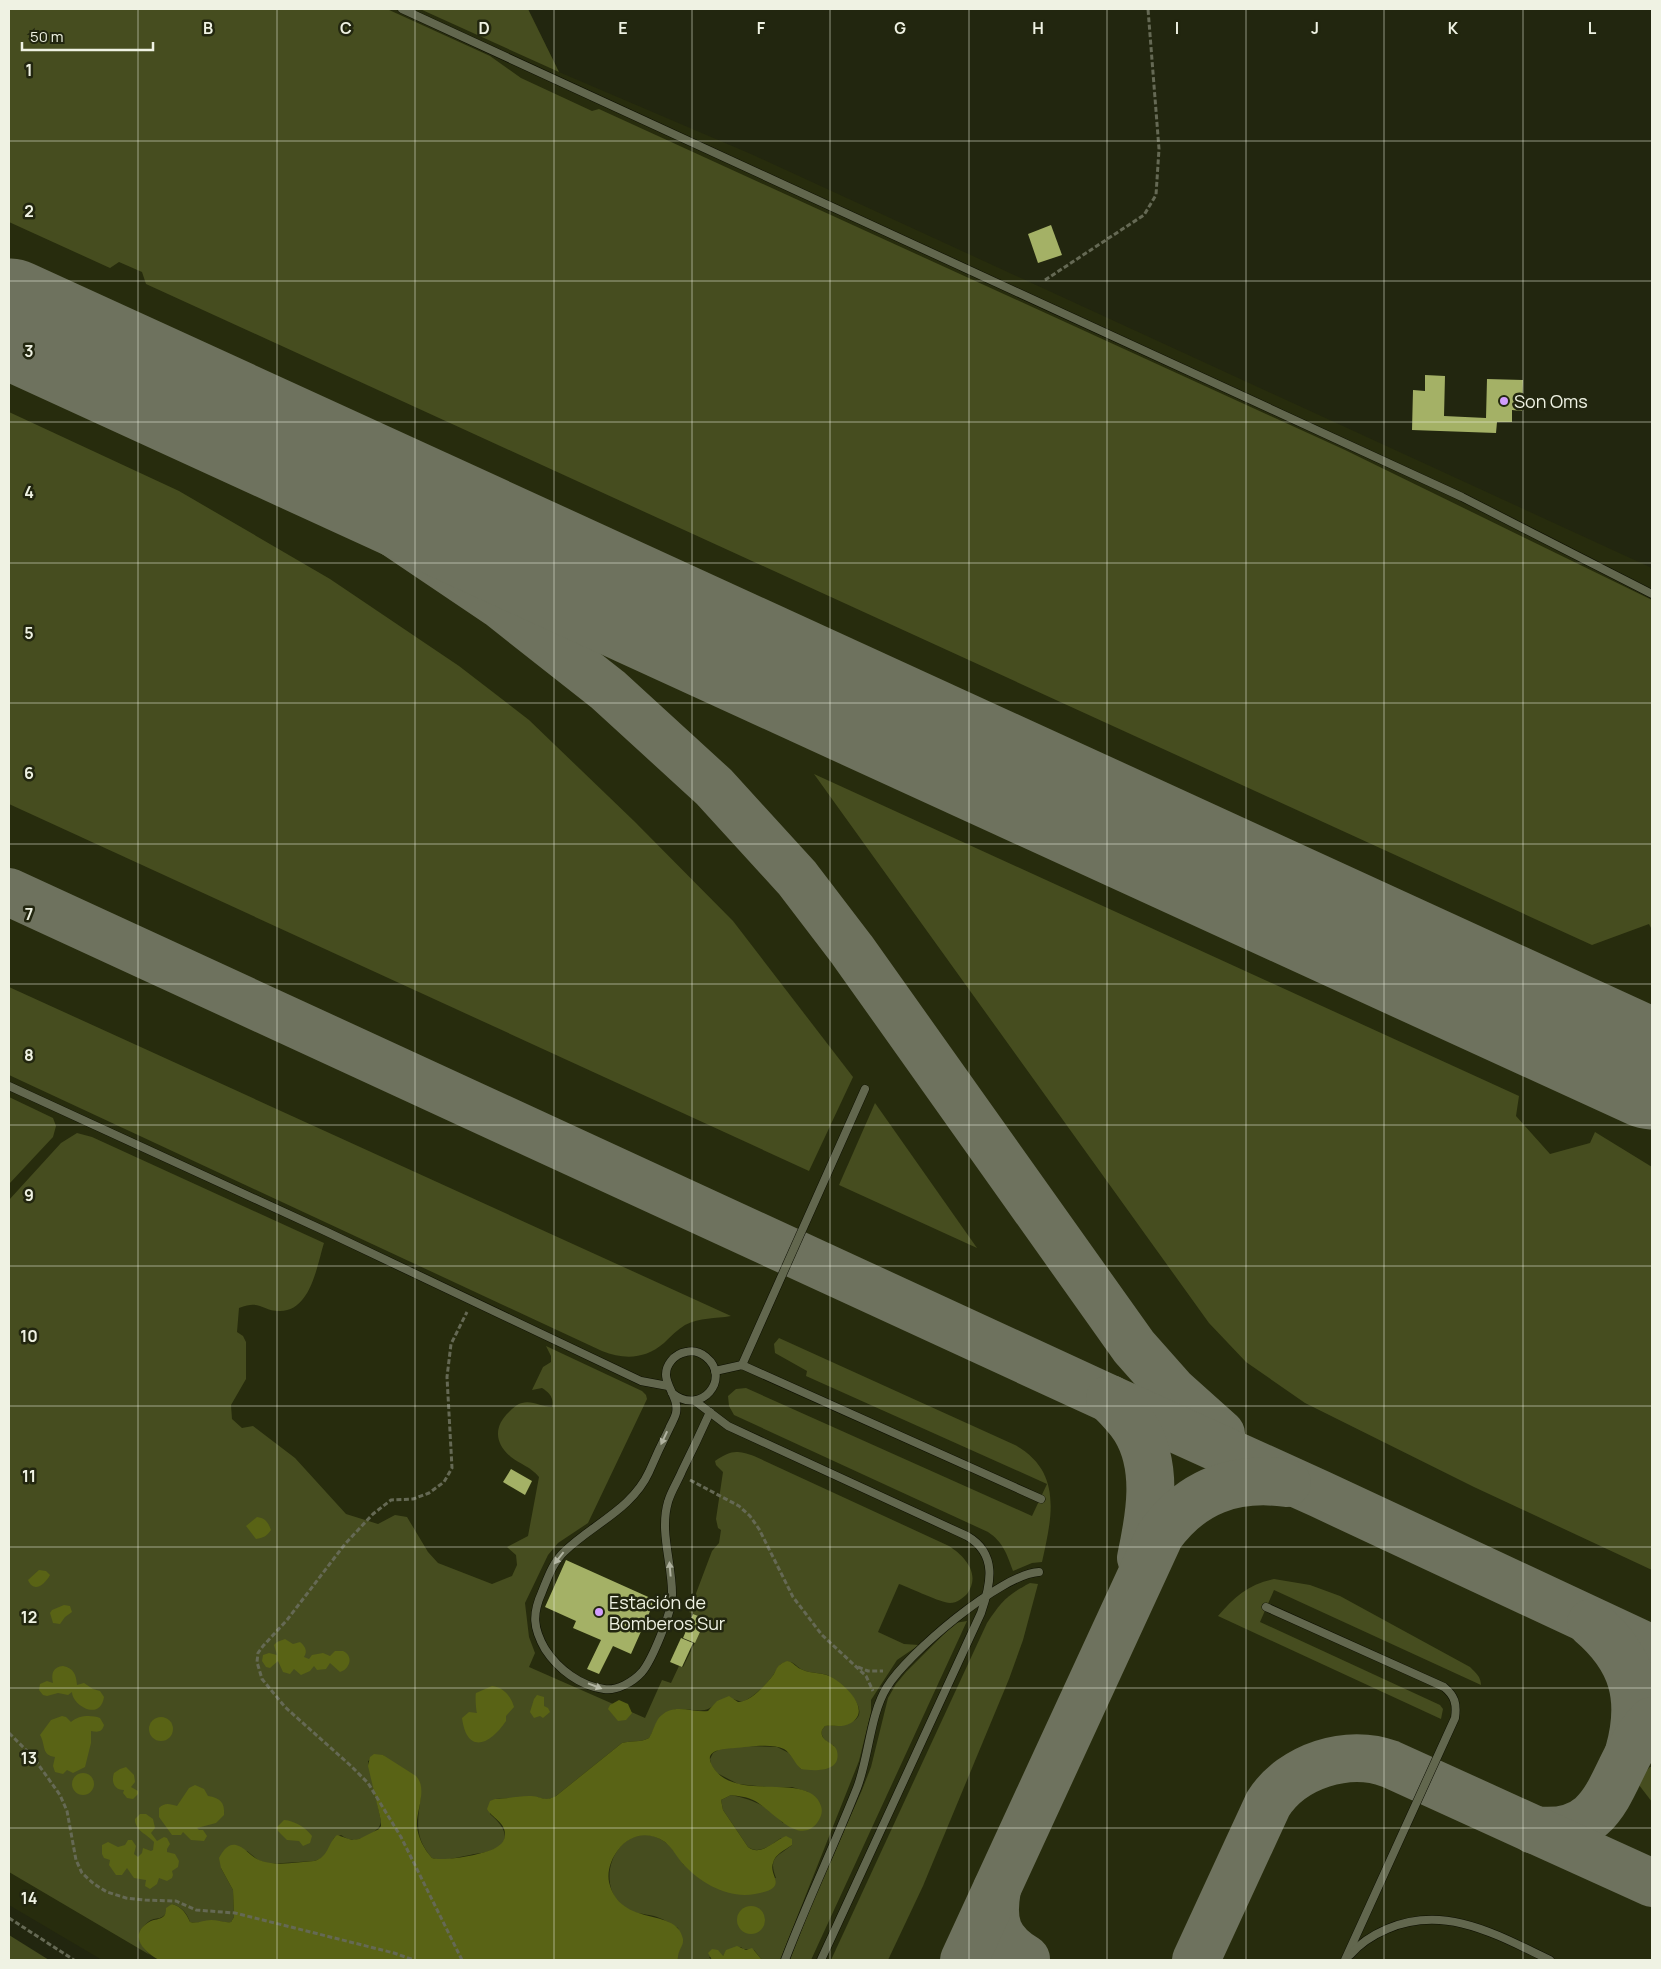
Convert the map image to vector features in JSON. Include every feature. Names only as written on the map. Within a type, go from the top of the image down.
[{"type":"lane","points":[[402,9],[1462,497],[1652,594]]},
{"type":"lane","points":[[9,1086],[641,1381],[670,1390],[679,1398],[695,1401],[709,1394],[713,1387],[715,1371],[707,1357],[691,1351],[683,1352],[676,1356],[667,1370],[666,1378],[670,1390],[677,1412],[643,1485],[630,1500],[564,1551],[553,1565],[535,1607],[538,1633],[543,1645],[557,1665],[570,1676],[597,1688],[610,1690],[628,1683],[643,1671],[648,1663],[670,1614],[672,1597],[665,1518],[668,1501],[710,1412]]},
{"type":"lane","points":[[742,1365],[864,1090]]},
{"type":"lane","points":[[715,1371],[742,1365],[1041,1499]]},
{"type":"lane","points":[[695,1401],[728,1426],[974,1540],[988,1564],[990,1584],[981,1612],[821,1960]]},
{"type":"lane","points":[[785,1960],[805,1906],[857,1788],[866,1762],[877,1711],[887,1686],[908,1661],[957,1617],[1012,1580],[1031,1572],[1039,1572]]},
{"type":"lane","points":[[1266,1607],[1444,1686],[1455,1700],[1455,1718],[1346,1960]]},
{"type":"lane","points":[[1346,1960],[1365,1941],[1378,1933],[1404,1922],[1420,1920],[1452,1921],[1488,1931],[1550,1960]]},
{"type":"path","points":[[1044,280],[1144,215],[1156,195],[1159,149],[1148,9]]},
{"type":"path","points":[[462,1960],[400,1837],[368,1784],[351,1766],[284,1707],[262,1679],[257,1662],[258,1653],[263,1646],[287,1620],[345,1544],[373,1514],[392,1500],[413,1499],[429,1493],[444,1482],[452,1468],[447,1377],[451,1344],[472,1301]]},
{"type":"path","points":[[680,1474],[739,1506],[750,1516],[759,1529],[797,1603],[822,1634],[866,1676],[876,1698],[877,1711]]},
{"type":"path","points":[[857,1666],[868,1671],[885,1671],[908,1661]]},
{"type":"path","points":[[9,1733],[33,1757],[60,1795],[67,1810],[76,1860],[82,1873],[106,1892],[126,1898],[176,1900],[196,1910],[235,1913],[394,1953],[414,1960]]},
{"type":"path","points":[[9,1918],[74,1960]]},
{"type":"shaded area","points":[[9,9],[528,9],[559,72],[751,154],[1652,568],[1652,1960],[102,1960],[9,1905]]},
{"type":"shaded area","points":[[9,9],[387,9],[490,56],[521,78],[592,111],[599,109],[1345,450],[1652,600],[1652,930],[1649,924],[1592,945],[146,284],[142,272],[119,262],[110,268],[9,222]]},
{"type":"shaded area","points":[[420,9],[528,9],[559,72]]},
{"type":"shaded area","points":[[9,412],[179,491],[330,579],[459,666],[529,720],[634,821],[733,921],[853,1077],[809,1171],[9,804]]},
{"type":"shaded area","points":[[814,774],[1519,1096],[1516,1116],[1550,1154],[1590,1143],[1595,1132],[1652,1167],[1652,1570],[1474,1487],[1305,1403],[1246,1362],[1209,1323]]},
{"type":"shaded area","points":[[9,987],[731,1316],[691,1322],[679,1329],[657,1348],[642,1355],[627,1357],[602,1351],[9,1075]]},
{"type":"shaded area","points":[[9,1097],[53,1118],[56,1126],[53,1137],[9,1184]]},
{"type":"shaded area","points":[[875,1103],[977,1248],[839,1185]]},
{"type":"shaded area","points":[[77,1133],[92,1137],[324,1243],[311,1285],[299,1303],[291,1309],[280,1311],[274,1311],[257,1305],[239,1308],[237,1332],[243,1336],[246,1342],[246,1379],[231,1405],[232,1419],[242,1428],[253,1426],[295,1458],[346,1514],[378,1524],[395,1515],[407,1517],[428,1552],[438,1563],[492,1584],[512,1576],[517,1565],[516,1555],[507,1547],[528,1536],[539,1477],[505,1452],[501,1446],[498,1434],[504,1417],[520,1404],[530,1402],[552,1407],[552,1398],[547,1392],[542,1388],[532,1390],[543,1367],[551,1362],[551,1356],[546,1346],[642,1391],[646,1395],[647,1399],[588,1523],[558,1543],[548,1555],[525,1603],[529,1637],[535,1653],[529,1667],[645,1718],[662,1680],[671,1683],[679,1666],[683,1667],[706,1620],[689,1612],[712,1551],[719,1543],[721,1530],[718,1528],[716,1519],[723,1472],[716,1465],[715,1461],[730,1453],[738,1452],[754,1456],[949,1546],[961,1555],[970,1567],[972,1580],[967,1594],[960,1600],[950,1603],[940,1601],[899,1584],[878,1632],[904,1644],[919,1645],[897,1660],[871,1700],[871,1712],[859,1761],[780,1960],[762,1960],[754,1950],[741,1947],[725,1953],[723,1956],[709,1957],[712,1960],[678,1960],[678,1953],[682,1944],[678,1928],[657,1917],[631,1911],[623,1907],[612,1890],[609,1876],[618,1850],[627,1841],[638,1836],[651,1836],[668,1844],[684,1865],[776,1878],[773,1866],[775,1858],[792,1845],[781,1838],[761,1850],[748,1847],[723,1810],[721,1800],[731,1795],[753,1801],[772,1812],[783,1823],[808,1792],[792,1787],[775,1788],[738,1784],[717,1773],[711,1765],[710,1759],[713,1753],[722,1748],[746,1746],[777,1747],[789,1753],[801,1769],[834,1746],[823,1738],[822,1730],[825,1726],[848,1724],[859,1715],[859,1709],[852,1696],[834,1679],[826,1675],[806,1671],[789,1662],[781,1664],[762,1688],[742,1702],[733,1699],[718,1701],[706,1710],[678,1709],[663,1715],[658,1720],[649,1738],[622,1743],[554,1797],[547,1799],[537,1797],[495,1799],[490,1814],[502,1827],[505,1837],[500,1846],[488,1852],[447,1859],[432,1858],[419,1835],[418,1820],[421,1794],[383,1755],[368,1761],[381,1821],[375,1831],[357,1840],[350,1840],[341,1835],[334,1838],[325,1855],[314,1861],[268,1864],[258,1860],[247,1851],[221,1868],[233,1890],[234,1917],[231,1922],[190,1922],[184,1911],[172,1904],[164,1916],[145,1924],[140,1933],[140,1941],[150,1955],[9,1872],[9,1200],[61,1143]]},
{"type":"shaded area","points":[[779,1338],[1015,1445],[1030,1456],[1041,1468],[1047,1482],[1050,1497],[1049,1529],[1042,1562],[1032,1563],[1013,1571],[1001,1544],[988,1532],[734,1415],[729,1406],[728,1396],[736,1389],[746,1388],[1032,1516],[1047,1484],[806,1376],[807,1371],[775,1353],[774,1344]]},
{"type":"shaded area","points":[[1274,1579],[1310,1585],[1340,1596],[1470,1667],[1479,1677],[1481,1685],[1274,1590],[1260,1622],[1440,1705],[1443,1709],[1441,1719],[1218,1616],[1243,1592],[1257,1584]]},
{"type":"shaded area","points":[[1030,1583],[1038,1584],[1023,1640],[1009,1679],[923,1886],[888,1960],[831,1960],[987,1623],[1005,1600]]},
{"type":"shaded area","points":[[967,1621],[811,1960],[790,1960],[811,1906],[871,1767],[888,1698],[906,1672],[955,1623]]},
{"type":"shaded area","points":[[1652,1767],[1652,1802],[1639,1785],[1641,1776]]},
{"type":"shaded area","points":[[9,1935],[49,1960],[9,1960]]},
{"type":"green space","points":[[257,1517],[266,1521],[271,1530],[265,1536],[256,1539],[246,1526]]},
{"type":"green space","points":[[39,1570],[46,1571],[50,1575],[45,1582],[36,1587],[30,1584],[28,1580]]},
{"type":"green space","points":[[64,1605],[70,1606],[72,1612],[60,1624],[53,1623],[50,1613],[52,1610]]},
{"type":"green space","points":[[285,1639],[293,1644],[300,1642],[305,1649],[304,1657],[309,1659],[312,1655],[323,1653],[330,1656],[335,1651],[343,1651],[349,1656],[348,1665],[340,1672],[330,1663],[326,1669],[317,1670],[314,1666],[310,1671],[301,1675],[294,1669],[290,1674],[283,1672],[278,1661],[270,1668],[266,1667],[262,1661],[263,1655],[269,1653],[277,1655],[274,1645]]},
{"type":"green space","points":[[787,1661],[806,1671],[835,1679],[854,1697],[859,1711],[857,1717],[848,1725],[825,1726],[822,1730],[825,1740],[836,1748],[837,1751],[835,1763],[825,1769],[801,1769],[784,1749],[773,1746],[724,1749],[711,1755],[711,1763],[715,1770],[726,1779],[740,1784],[803,1790],[814,1796],[821,1806],[821,1815],[817,1823],[810,1829],[802,1831],[785,1824],[751,1799],[731,1795],[721,1800],[723,1810],[748,1847],[753,1850],[767,1847],[786,1836],[792,1839],[792,1845],[781,1852],[774,1860],[772,1868],[776,1881],[775,1885],[766,1891],[745,1895],[716,1889],[691,1872],[665,1842],[652,1836],[646,1835],[633,1838],[622,1845],[613,1857],[609,1869],[609,1882],[615,1897],[624,1906],[636,1912],[660,1919],[679,1929],[683,1942],[678,1954],[678,1960],[159,1960],[148,1952],[140,1942],[139,1932],[143,1927],[151,1921],[164,1916],[166,1908],[172,1904],[183,1911],[190,1922],[196,1923],[211,1920],[231,1922],[234,1917],[233,1890],[221,1868],[219,1858],[230,1845],[239,1846],[256,1859],[265,1862],[314,1861],[323,1857],[337,1835],[352,1840],[359,1839],[379,1829],[381,1821],[368,1766],[370,1757],[374,1754],[383,1755],[416,1776],[419,1781],[421,1793],[417,1826],[422,1843],[432,1858],[446,1859],[475,1855],[492,1850],[502,1843],[504,1838],[503,1826],[487,1809],[490,1801],[525,1796],[545,1799],[552,1798],[622,1743],[649,1738],[658,1719],[669,1710],[708,1711],[717,1701],[729,1696],[738,1702],[747,1700],[764,1686],[778,1666]]},
{"type":"green space","points":[[63,1666],[70,1668],[74,1672],[77,1685],[84,1683],[100,1691],[104,1697],[97,1709],[86,1709],[81,1706],[76,1702],[72,1692],[68,1695],[58,1693],[47,1696],[43,1695],[39,1690],[40,1684],[47,1681],[53,1683],[52,1676],[54,1671]]},
{"type":"green space","points":[[492,1686],[500,1688],[506,1693],[514,1707],[506,1716],[506,1721],[493,1736],[480,1742],[474,1742],[465,1730],[462,1718],[469,1712],[477,1713],[476,1693]]},
{"type":"green space","points":[[537,1695],[544,1697],[544,1706],[550,1712],[543,1718],[540,1716],[534,1718],[530,1712]]},
{"type":"green space","points":[[619,1700],[628,1704],[632,1713],[626,1720],[618,1721],[608,1709],[610,1705]]},
{"type":"green space","points":[[62,1716],[71,1722],[81,1717],[96,1717],[100,1718],[104,1725],[101,1731],[91,1731],[91,1743],[85,1767],[73,1773],[67,1770],[63,1774],[55,1772],[53,1766],[55,1757],[46,1752],[40,1735],[51,1720]]},
{"type":"green space","points":[[161,1717],[169,1721],[173,1729],[169,1737],[161,1741],[153,1737],[149,1729],[153,1721]]},
{"type":"green space","points":[[126,1767],[134,1775],[135,1782],[131,1787],[138,1791],[138,1794],[133,1799],[127,1798],[123,1793],[124,1790],[116,1787],[113,1782],[114,1773]]},
{"type":"green space","points":[[83,1773],[91,1776],[94,1784],[91,1792],[83,1795],[75,1792],[72,1784],[75,1776]]},
{"type":"green space","points":[[195,1785],[204,1789],[208,1796],[219,1799],[224,1807],[224,1815],[216,1823],[197,1828],[203,1830],[207,1836],[204,1841],[191,1840],[183,1832],[181,1835],[172,1835],[159,1817],[159,1808],[161,1806],[170,1804],[177,1806],[189,1788]]},
{"type":"green space","points":[[140,1814],[146,1814],[153,1819],[155,1828],[151,1833],[157,1841],[164,1837],[167,1838],[170,1844],[167,1852],[175,1854],[179,1861],[178,1867],[172,1871],[172,1878],[167,1881],[159,1878],[157,1884],[150,1889],[145,1886],[146,1880],[134,1878],[127,1868],[122,1875],[116,1875],[109,1865],[110,1860],[104,1858],[102,1854],[102,1845],[108,1842],[118,1847],[125,1845],[128,1840],[132,1840],[136,1846],[134,1854],[138,1857],[142,1853],[143,1848],[153,1850],[154,1842],[137,1827],[135,1819]]},
{"type":"green space","points":[[284,1820],[296,1823],[306,1830],[312,1836],[310,1843],[303,1846],[299,1841],[287,1840],[278,1831],[277,1827]]},
{"type":"green space","points":[[751,1906],[761,1910],[765,1920],[761,1930],[751,1934],[741,1930],[737,1920],[741,1910]]},
{"type":"green space","points":[[737,1946],[746,1950],[752,1948],[762,1960],[712,1960],[708,1953],[712,1949],[718,1950],[723,1956],[726,1950]]},
{"type":"building","points":[[1051,225],[1062,255],[1038,263],[1028,234]]},
{"type":"building","name":"Son Oms","points":[[1425,375],[1445,376],[1444,416],[1486,418],[1487,379],[1523,380],[1522,411],[1512,410],[1512,422],[1497,422],[1496,433],[1412,430],[1413,390],[1425,391]]},
{"type":"building","points":[[511,1469],[532,1481],[525,1495],[503,1482]]},
{"type":"building","name":"Estación de Bomberos Sur","points":[[566,1560],[655,1600],[631,1654],[613,1646],[599,1674],[587,1669],[601,1640],[573,1628],[576,1621],[545,1607]]},
{"type":"building","points":[[693,1614],[706,1619],[695,1643],[683,1638]]},
{"type":"building","points":[[681,1638],[693,1643],[682,1667],[670,1662]]},
{"type":"taxiway","points":[[9,319],[250,445],[370,517],[499,604],[608,690],[714,787],[797,878],[852,950],[1134,1347],[1173,1391],[1221,1434]]},
{"type":"taxiway","points":[[9,892],[1320,1494],[1652,1649]]},
{"type":"taxiway","points":[[1572,1033],[1652,1077]]},
{"type":"taxiway","points":[[1110,1399],[1135,1428],[1143,1443],[1147,1459],[1150,1475],[1149,1509],[1141,1558]]},
{"type":"taxiway","points":[[964,1960],[1160,1535],[1186,1507],[1200,1497],[1216,1490],[1249,1482],[1287,1483]]},
{"type":"taxiway","points":[[1591,1623],[1617,1651],[1631,1681],[1635,1697],[1635,1714],[1629,1752]]},
{"type":"taxiway","points":[[1534,1830],[1561,1830],[1581,1823],[1596,1811],[1608,1795],[1638,1738],[1652,1721]]},
{"type":"taxiway","points":[[1196,1960],[1268,1804],[1291,1779],[1306,1770],[1339,1760],[1357,1758],[1390,1764],[1652,1883]]},
{"type":"taxiway","points":[[997,1889],[995,1912],[998,1930],[1008,1945],[1026,1959]]},
{"type":"runway","points":[[9,318],[1652,1070]]},
{"type":"place","name":"Son Oms","points":[[1504,401]]},
{"type":"place","name":"Estación de Bomberos Sur","points":[[599,1612]]}]
